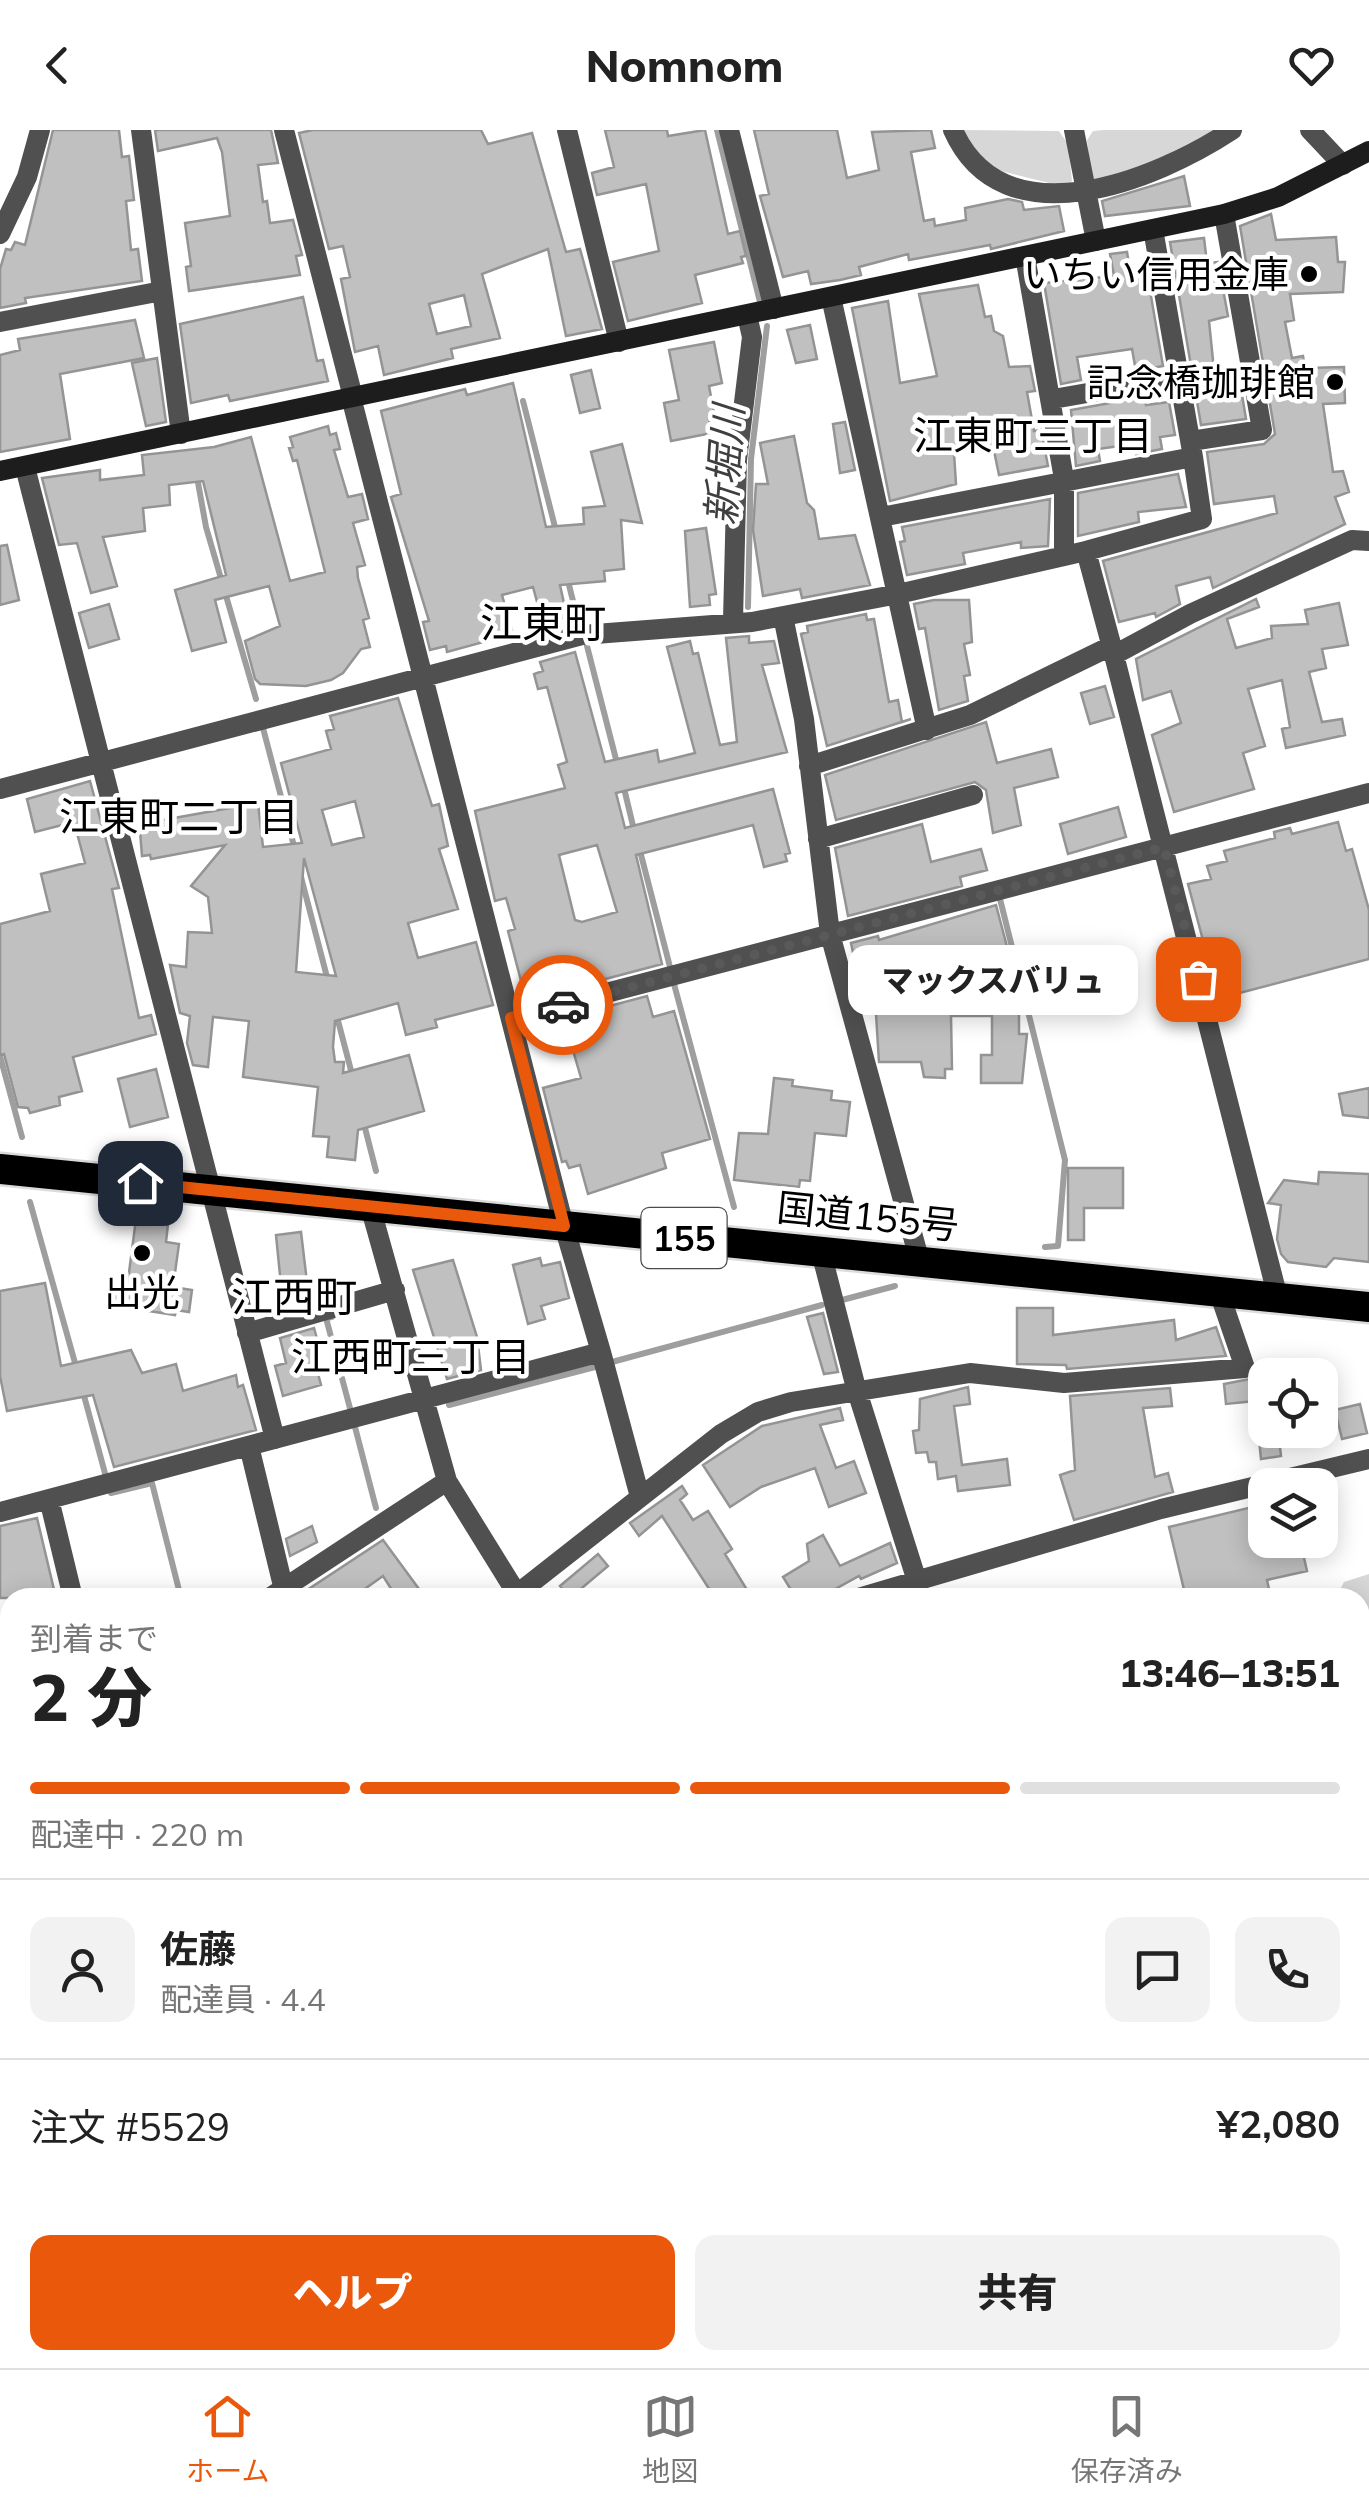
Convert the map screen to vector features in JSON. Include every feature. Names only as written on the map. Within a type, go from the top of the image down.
[{"type":"highway","name":"国道155号","points":[[0,1169],[1369,1307]]},
{"type":"street","points":[[0,234],[28,177],[40,130]]},
{"type":"street","points":[[140,130],[181,434]]},
{"type":"street","points":[[284,130],[564,1226],[640,1497]]},
{"type":"street","points":[[568,130],[619,342]]},
{"type":"street","points":[[728,130],[774,309]]},
{"type":"street","points":[[953,130],[964,156],[987,178],[1042,190],[1086,192],[1160,171],[1232,130]]},
{"type":"street","points":[[1074,130],[1096,242]]},
{"type":"street","points":[[1310,130],[1343,165]]},
{"type":"street","points":[[0,471],[1224,214],[1278,197],[1369,151]]},
{"type":"street","points":[[881,518],[1064,480],[1262,430],[1224,214]]},
{"type":"street","points":[[0,789],[582,635],[782,616],[1086,551],[1202,519],[1152,230]]},
{"type":"street","points":[[1025,256],[1064,480],[1064,556]]},
{"type":"street","points":[[0,322],[162,292]]},
{"type":"street","points":[[831,297],[927,730]]},
{"type":"street","points":[[734,620],[737,460],[752,337],[747,315]]},
{"type":"street","points":[[1052,399],[1179,377]]},
{"type":"street","points":[[25,467],[275,1439]]},
{"type":"street","points":[[809,766],[970,715],[1352,540],[1369,541]]},
{"type":"street","points":[[1086,551],[1278,1298]]},
{"type":"street","points":[[782,616],[809,766],[830,934],[920,1262]]},
{"type":"street","points":[[511,1018],[1369,792]]},
{"type":"street","points":[[818,839],[973,796]]},
{"type":"street","points":[[370,1206],[447,1481],[510,1588]]},
{"type":"street","points":[[821,1252],[856,1388],[916,1578]]},
{"type":"street","points":[[247,1333],[394,1290]]},
{"type":"street","points":[[525,1588],[687,1458],[758,1412],[856,1388],[970,1374],[1064,1383],[1245,1368],[1220,1292]]},
{"type":"street","points":[[0,1512],[602,1352]]},
{"type":"street","points":[[249,1446],[279,1588]]},
{"type":"street","points":[[887,1588],[1280,1478],[1369,1459]]},
{"type":"street","points":[[287,1588],[447,1481]]},
{"type":"street","points":[[49,1499],[71,1588]]},
{"type":"shaded area","points":[[960,130],[1059,131],[1068,144],[1072,181],[1065,187],[989,168]]},
{"type":"shaded area","points":[[1216,130],[1155,164],[1102,184],[1091,177],[1087,140],[1093,131]]},
{"type":"shaded area","points":[[1369,1574],[1369,1588],[1341,1588],[1344,1582]]},
{"type":"building","points":[[53,130],[119,130],[122,157],[129,156],[134,200],[126,201],[131,250],[138,249],[142,281],[25,298],[26,303],[0,308],[0,269],[6,249],[11,250],[15,242],[25,245]]},
{"type":"building","points":[[155,130],[271,130],[278,163],[258,165],[263,202],[267,201],[270,223],[293,220],[302,255],[296,256],[300,275],[189,291],[186,267],[191,266],[185,223],[230,216],[222,152],[217,138],[158,151]]},
{"type":"building","points":[[481,130],[488,144],[532,133],[566,252],[580,249],[602,329],[566,336],[548,249],[482,274],[500,338],[451,349],[453,358],[384,375],[378,346],[355,352],[341,279],[350,277],[343,246],[329,249],[299,133]],"holes":[[[464,295],[471,326],[437,334],[429,304]]]},
{"type":"building","points":[[605,130],[667,130],[668,136],[705,130],[728,234],[740,231],[746,256],[741,257],[743,263],[695,275],[702,303],[628,321],[613,262],[659,251],[646,184],[597,195],[592,173],[614,167]]},
{"type":"building","points":[[754,130],[837,130],[847,178],[879,170],[872,132],[931,130],[935,148],[911,152],[924,221],[934,219],[935,226],[966,220],[965,208],[1008,199],[1022,202],[1024,210],[1059,206],[1064,231],[991,249],[990,245],[909,260],[908,254],[859,267],[861,275],[840,280],[811,284],[808,271],[783,277],[760,196],[769,194]]},
{"type":"building","points":[[1184,176],[1190,206],[1105,216],[1102,201]]},
{"type":"building","points":[[1271,214],[1276,240],[1336,237],[1338,262],[1345,262],[1343,292],[1290,294],[1294,320],[1285,322],[1292,358],[1303,356],[1305,368],[1344,367],[1345,403],[1323,404],[1333,472],[1343,471],[1349,492],[1335,497],[1345,524],[1213,588],[1210,577],[1176,586],[1180,604],[1156,617],[1155,613],[1119,622],[1103,561],[1277,513],[1274,496],[1214,504],[1207,452],[1264,444],[1275,434],[1240,226]]},
{"type":"building","points":[[1204,238],[1207,263],[1218,262],[1228,316],[1209,321],[1215,380],[1239,377],[1246,419],[1201,425],[1170,242]]},
{"type":"building","points":[[1127,252],[1131,276],[1147,273],[1163,366],[1136,371],[1132,349],[1077,357],[1081,380],[1061,384],[1044,283],[1114,276],[1110,254]]},
{"type":"building","points":[[978,285],[985,317],[991,316],[994,331],[1003,336],[1009,367],[1030,366],[1035,391],[1027,392],[1034,431],[1041,430],[1048,466],[999,475],[993,446],[954,453],[956,484],[890,501],[852,308],[888,301],[900,383],[937,376],[919,294]]},
{"type":"building","points":[[303,297],[317,361],[323,360],[328,381],[230,401],[228,395],[191,403],[180,324]]},
{"type":"building","points":[[135,320],[144,358],[60,374],[70,439],[0,452],[0,355],[20,350],[18,339]]},
{"type":"building","points":[[810,325],[817,359],[796,363],[787,330]]},
{"type":"building","points":[[714,342],[722,383],[709,386],[715,418],[709,419],[712,433],[671,441],[664,403],[679,400],[669,350]]},
{"type":"building","points":[[157,358],[166,422],[146,426],[132,363]]},
{"type":"building","points":[[591,370],[600,408],[580,413],[571,375]]},
{"type":"building","points":[[513,383],[546,527],[584,524],[583,508],[605,506],[591,452],[622,444],[642,523],[621,520],[624,569],[604,571],[605,581],[560,585],[567,617],[543,624],[533,587],[502,595],[513,634],[447,652],[446,646],[430,650],[423,622],[429,621],[391,497],[401,494],[381,411],[465,389],[467,395]]},
{"type":"building","points":[[1144,397],[1146,405],[1169,402],[1175,435],[1160,437],[1162,449],[1136,454],[1134,444],[1098,449],[1100,461],[1076,466],[1071,410]]},
{"type":"building","points":[[845,422],[855,470],[840,473],[833,424]]},
{"type":"building","points":[[328,426],[330,435],[336,433],[340,449],[334,450],[348,497],[362,494],[368,519],[353,523],[365,565],[357,567],[369,618],[363,620],[370,647],[361,649],[343,673],[331,680],[306,686],[260,684],[255,679],[245,641],[280,626],[269,586],[215,600],[226,642],[192,651],[175,590],[226,575],[203,481],[169,485],[170,505],[143,508],[145,531],[103,537],[117,586],[91,593],[77,543],[59,545],[42,478],[100,470],[100,480],[144,475],[142,455],[214,447],[251,437],[290,581],[325,572],[297,460],[293,461],[289,448],[293,447],[290,437]]},
{"type":"building","points":[[794,436],[807,503],[814,510],[819,539],[855,535],[870,585],[802,598],[800,589],[763,596],[753,530],[756,484],[768,484],[760,443]]},
{"type":"building","points":[[1178,474],[1186,507],[1138,512],[1139,522],[1078,536],[1078,493]]},
{"type":"building","points":[[1050,499],[1048,546],[1021,548],[1021,542],[963,553],[965,564],[907,575],[900,542],[905,541],[902,527]]},
{"type":"building","points":[[706,528],[716,594],[709,595],[710,605],[690,607],[685,531]]},
{"type":"building","points":[[7,545],[19,600],[0,605],[0,546]]},
{"type":"building","points":[[1256,599],[1259,607],[1227,619],[1236,648],[1272,638],[1271,626],[1308,624],[1305,610],[1339,603],[1348,645],[1322,649],[1326,668],[1309,672],[1322,722],[1342,719],[1345,735],[1286,748],[1282,729],[1290,727],[1282,680],[1248,689],[1265,746],[1243,753],[1254,789],[1174,812],[1152,735],[1181,723],[1171,691],[1143,700],[1136,659]]},
{"type":"building","points":[[969,600],[972,642],[964,644],[970,675],[964,676],[968,701],[939,710],[925,628],[919,629],[914,604]]},
{"type":"building","points":[[109,604],[119,639],[89,648],[79,613]]},
{"type":"building","points":[[866,614],[867,620],[874,619],[889,702],[898,700],[902,722],[827,746],[801,634],[808,632],[807,626]]},
{"type":"building","points":[[749,636],[749,643],[774,641],[779,663],[762,665],[787,752],[616,793],[625,828],[773,789],[790,853],[785,854],[787,861],[764,867],[753,825],[636,855],[662,964],[526,1000],[508,931],[515,929],[506,898],[495,901],[475,811],[565,788],[558,765],[567,762],[547,687],[538,689],[534,674],[543,671],[540,662],[575,652],[605,762],[657,750],[659,762],[695,753],[667,647],[690,641],[693,654],[698,653],[720,745],[737,742],[726,638]],"holes":[[[597,845],[617,912],[582,922],[575,920],[559,855]]]},
{"type":"building","points":[[1105,686],[1114,717],[1090,724],[1081,693]]},
{"type":"building","points":[[398,698],[432,806],[439,804],[448,846],[439,849],[458,909],[408,923],[418,958],[476,942],[493,1005],[435,1020],[437,1027],[406,1035],[398,1003],[335,1021],[335,1062],[344,1062],[343,1073],[409,1055],[424,1111],[358,1130],[355,1160],[327,1157],[329,1137],[313,1136],[318,1087],[243,1077],[249,1021],[213,1017],[208,1067],[193,1065],[187,1043],[190,1016],[180,1013],[170,965],[186,967],[188,932],[212,933],[208,897],[191,886],[225,845],[151,859],[150,855],[142,856],[140,831],[158,829],[157,821],[258,803],[263,847],[302,843],[281,763],[331,749],[326,731],[334,729],[330,716]],"holes":[[[355,801],[364,837],[332,845],[322,810]],[[304,858],[336,976],[296,972]]]},
{"type":"building","points":[[986,722],[997,763],[1051,749],[1058,777],[1014,788],[1021,825],[993,833],[986,790],[975,782],[836,820],[825,775]]},
{"type":"building","points":[[90,781],[119,888],[112,889],[139,1018],[151,1015],[156,1034],[73,1057],[82,1091],[59,1097],[60,1105],[30,1113],[28,1108],[18,1107],[4,1054],[0,1055],[0,924],[50,911],[41,874],[85,863],[74,822],[35,832],[27,799]]},
{"type":"building","points":[[1118,807],[1126,837],[1068,854],[1060,824]]},
{"type":"building","points":[[1338,822],[1346,851],[1352,849],[1369,910],[1369,959],[1232,995],[1227,974],[1213,978],[1188,884],[1211,879],[1207,866],[1227,861],[1224,851],[1275,838],[1274,832],[1290,828],[1292,834]]},
{"type":"building","points":[[922,824],[931,862],[981,849],[987,870],[960,877],[962,886],[848,916],[835,848]]},
{"type":"building","points":[[996,905],[1019,992],[1019,1034],[1027,1034],[1022,1083],[981,1083],[981,1055],[992,1055],[992,1016],[951,1016],[952,1069],[945,1069],[945,1078],[924,1077],[921,1062],[879,1062],[875,998],[863,1001],[851,943],[878,936],[879,940]]},
{"type":"building","points":[[647,996],[653,1017],[674,1011],[710,1139],[662,1153],[666,1168],[588,1194],[580,1165],[569,1168],[566,1161],[562,1162],[543,1088],[581,1078],[570,1040],[540,1045],[535,1026]]},
{"type":"building","points":[[156,1069],[168,1117],[130,1127],[118,1079]]},
{"type":"building","points":[[774,1078],[793,1080],[792,1086],[832,1091],[831,1100],[850,1102],[846,1136],[815,1133],[810,1181],[800,1180],[799,1187],[734,1180],[739,1133],[768,1134]]},
{"type":"building","points":[[1369,1088],[1369,1118],[1343,1115],[1339,1094]]},
{"type":"building","points":[[1068,1168],[1123,1168],[1123,1208],[1084,1208],[1084,1240],[1068,1240]]},
{"type":"building","points":[[1319,1172],[1369,1174],[1369,1262],[1334,1258],[1326,1267],[1288,1262],[1281,1254],[1277,1239],[1281,1205],[1268,1203],[1284,1180],[1318,1184]]},
{"type":"building","points":[[136,1219],[168,1224],[166,1242],[179,1244],[173,1287],[192,1290],[189,1312],[176,1310],[175,1315],[116,1306],[112,1278],[128,1280]]},
{"type":"building","points":[[301,1232],[307,1282],[281,1285],[276,1235]]},
{"type":"building","points":[[540,1258],[542,1266],[560,1262],[569,1298],[541,1306],[545,1319],[528,1324],[513,1265]]},
{"type":"building","points":[[453,1260],[477,1337],[481,1370],[447,1379],[413,1270]]},
{"type":"building","points":[[45,1283],[61,1366],[131,1350],[142,1373],[176,1364],[183,1391],[236,1375],[238,1387],[243,1385],[256,1430],[114,1467],[93,1395],[7,1411],[0,1376],[0,1291]]},
{"type":"building","points":[[1017,1308],[1053,1308],[1053,1335],[1174,1320],[1176,1340],[1216,1327],[1226,1356],[1067,1369],[1066,1365],[1017,1364]]},
{"type":"building","points":[[823,1313],[838,1372],[824,1374],[807,1317]]},
{"type":"building","points":[[314,1328],[320,1349],[312,1351],[321,1385],[283,1396],[275,1366],[286,1363],[280,1338]]},
{"type":"building","points":[[1248,1379],[1248,1402],[1226,1404],[1224,1384]]},
{"type":"building","points":[[968,1387],[970,1404],[954,1406],[962,1465],[1007,1459],[1010,1485],[958,1491],[956,1476],[938,1479],[936,1462],[929,1462],[927,1452],[916,1453],[913,1431],[919,1430],[920,1399]]},
{"type":"building","points":[[1170,1388],[1172,1406],[1143,1408],[1155,1477],[1168,1473],[1173,1492],[1074,1520],[1060,1475],[1075,1470],[1070,1396]]},
{"type":"building","points":[[1360,1404],[1367,1433],[1342,1439],[1338,1409]]},
{"type":"building","points":[[840,1408],[843,1420],[820,1425],[836,1468],[854,1461],[866,1493],[829,1507],[815,1468],[761,1487],[730,1507],[703,1465],[762,1426]]},
{"type":"building","points":[[1260,1448],[1280,1448],[1281,1456],[1261,1459]]},
{"type":"building","points":[[682,1486],[687,1494],[680,1500],[693,1520],[708,1511],[732,1549],[725,1554],[746,1588],[709,1588],[662,1516],[639,1536],[630,1523]]},
{"type":"building","points":[[1248,1508],[1248,1558],[1304,1558],[1307,1571],[1267,1580],[1269,1588],[1184,1588],[1169,1527]]},
{"type":"building","points":[[37,1518],[54,1588],[0,1588],[0,1526]]},
{"type":"building","points":[[312,1526],[317,1542],[290,1556],[286,1539]]},
{"type":"building","points":[[823,1535],[840,1566],[890,1543],[897,1563],[837,1588],[790,1588],[783,1577],[809,1561],[807,1544]]},
{"type":"building","points":[[383,1540],[418,1588],[391,1588],[383,1576],[366,1588],[310,1588]]},
{"type":"building","points":[[598,1554],[608,1566],[582,1588],[560,1586]]},
{"type":"waterway","name":"新堀川","points":[[717,130],[760,302]]},
{"type":"waterway","name":"新堀川","points":[[748,607],[751,459],[767,326]]},
{"type":"waterway","points":[[523,401],[556,531]]},
{"type":"waterway","points":[[197,477],[206,527],[256,699]]},
{"type":"waterway","points":[[567,577],[577,617]]},
{"type":"waterway","points":[[587,646],[618,767]]},
{"type":"waterway","points":[[263,728],[295,850]]},
{"type":"waterway","points":[[623,784],[634,830]]},
{"type":"waterway","points":[[639,847],[670,967]]},
{"type":"waterway","points":[[301,877],[328,981]]},
{"type":"waterway","points":[[1000,899],[1065,1160],[1058,1246],[1045,1247]]},
{"type":"waterway","points":[[674,984],[734,1207]]},
{"type":"waterway","points":[[336,1013],[353,1078]]},
{"type":"waterway","points":[[0,1056],[22,1137]]},
{"type":"waterway","points":[[364,1124],[376,1171]]},
{"type":"waterway","points":[[30,1202],[77,1370]]},
{"type":"waterway","points":[[842,1300],[895,1286]]},
{"type":"waterway","points":[[612,1362],[822,1305]]},
{"type":"waterway","points":[[332,1317],[326,1318],[351,1412]]},
{"type":"waterway","points":[[449,1405],[595,1367]]},
{"type":"waterway","points":[[83,1392],[106,1477]]},
{"type":"waterway","points":[[355,1427],[376,1508]]},
{"type":"waterway","points":[[111,1493],[152,1483],[178,1588]]},
{"type":"way so far","points":[[563,1005],[1164,847],[1198,979]]},
{"type":"place","name":"いちい信用金庫","points":[[1309,274]]},
{"type":"place","name":"記念橋珈琲館","points":[[1335,382]]},
{"type":"place","name":"マックスバリュ","points":[[1198,979]]},
{"type":"place","name":"出光","points":[[142,1253]]},
{"type":"district","name":"江東町三丁目","points":[[1033,435]]},
{"type":"district","name":"江東町","points":[[543,622]]},
{"type":"district","name":"江東町二丁目","points":[[179,816]]},
{"type":"district","name":"江西町","points":[[294,1296]]},
{"type":"district","name":"江西町三丁目","points":[[411,1356]]},
{"type":"route","points":[[140,1183],[564,1226],[511,1018],[563,1005]]}]
